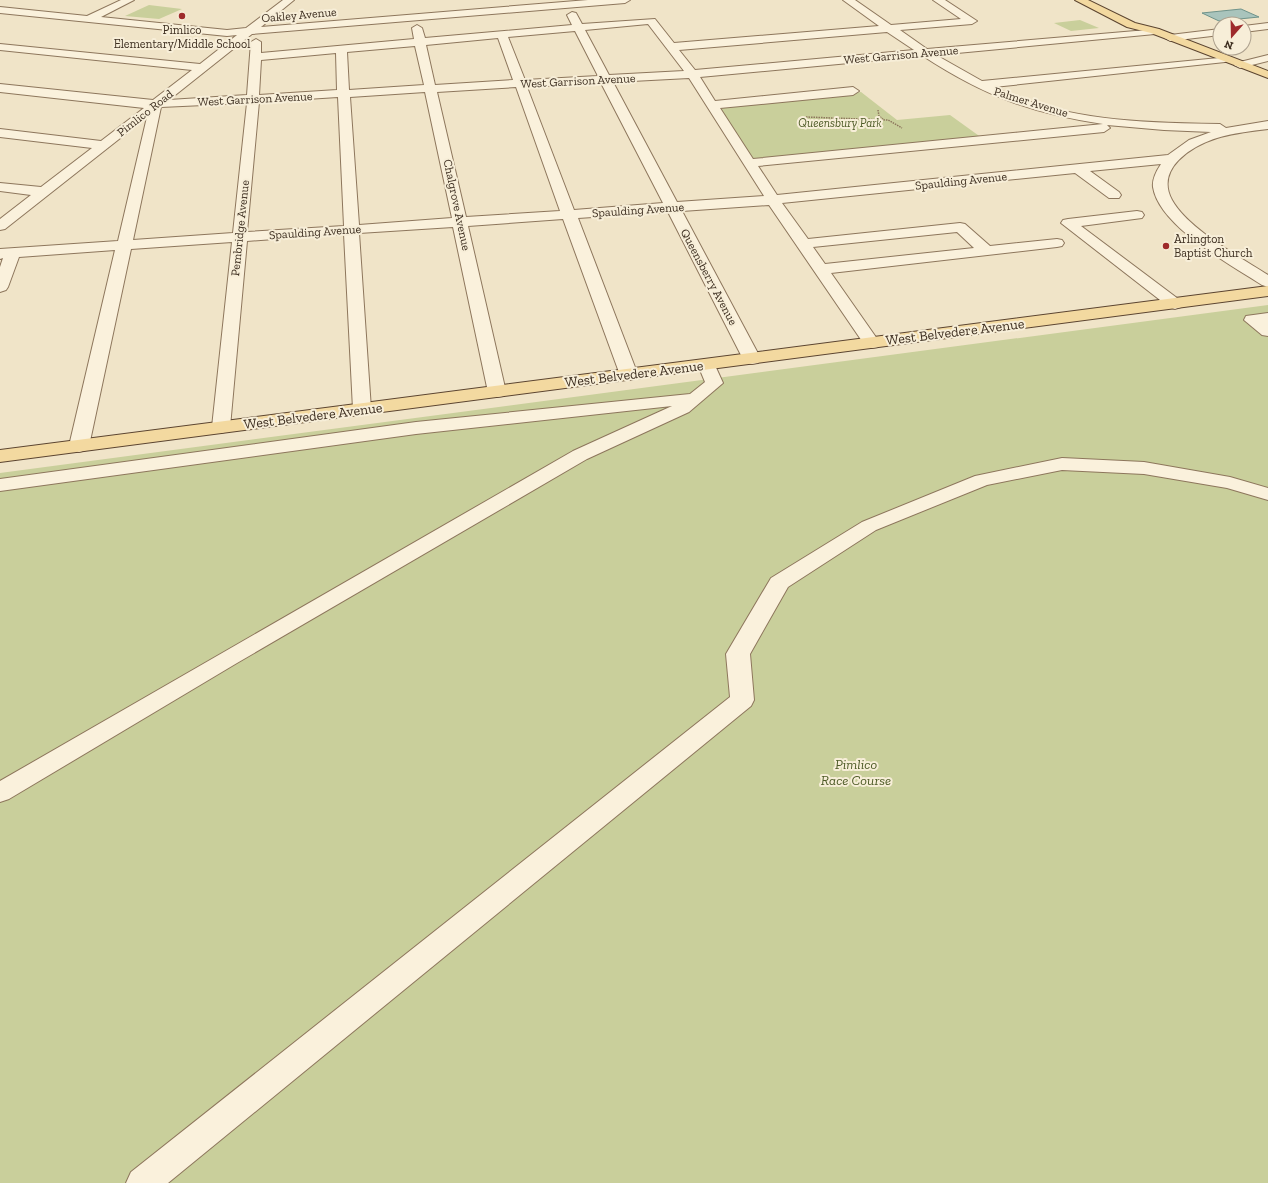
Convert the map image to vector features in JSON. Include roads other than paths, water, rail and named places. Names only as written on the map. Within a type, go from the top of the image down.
[{"type":"main road","points":[[1080,0],[1131,25],[1155,31],[1268,75]]},
{"type":"main road","points":[[1102,0],[1154,25],[1155,31]]},
{"type":"main road","name":"West Belvedere Avenue","points":[[0,456],[1268,291]]},
{"type":"street","points":[[87,19],[129,0]]},
{"type":"street","name":"Pimlico Road","points":[[0,226],[289,0]]},
{"type":"street","name":"Oakley Avenue","points":[[0,10],[226,33],[625,0]]},
{"type":"street","name":"Palmer Avenue","points":[[848,0],[928,53],[980,85],[1015,100],[1042,108],[1101,120],[1138,125],[1196,128],[1243,128]]},
{"type":"street","points":[[671,47],[972,21],[938,0]]},
{"type":"street","points":[[88,5],[112,8]]},
{"type":"street","name":"Queensberry Avenue","points":[[567,5],[752,359]]},
{"type":"street","name":"Chalgrove Avenue","points":[[414,18],[432,89],[497,392]]},
{"type":"street","points":[[254,57],[651,21],[692,74],[749,163],[872,343]]},
{"type":"street","points":[[1252,28],[1268,26]]},
{"type":"street","name":"West Garrison Avenue","points":[[0,88],[143,104],[156,104],[692,74],[1155,31]]},
{"type":"street","points":[[1252,31],[1268,37]]},
{"type":"street","name":"Pembridge Avenue","points":[[221,427],[253,99],[256,41],[248,32]]},
{"type":"street","points":[[1170,38],[1212,33]]},
{"type":"street","points":[[502,34],[629,375]]},
{"type":"street","points":[[0,47],[202,68]]},
{"type":"street","points":[[341,49],[362,409]]},
{"type":"street","points":[[1240,65],[1268,58]]},
{"type":"street","points":[[980,85],[1226,59]]},
{"type":"street","points":[[712,105],[853,91]]},
{"type":"street","points":[[79,446],[156,104]]},
{"type":"street","points":[[749,163],[1138,125]]},
{"type":"street","name":"Spaulding Avenue","points":[[7,254],[774,200],[1171,159],[1194,143],[1243,128],[1265,131]]},
{"type":"street","points":[[0,133],[103,145]]},
{"type":"street","points":[[1171,159],[1162,173],[1160,186],[1170,211],[1199,235],[1268,282]]},
{"type":"street","points":[[1078,169],[1114,195]]},
{"type":"street","points":[[0,187],[44,192]]},
{"type":"street","points":[[0,195],[44,192]]},
{"type":"street","points":[[1137,215],[1068,223],[1175,304]]},
{"type":"street","points":[[804,244],[960,227],[987,251]]},
{"type":"street","points":[[821,269],[1057,243]]},
{"type":"street","points":[[0,287],[7,254]]},
{"type":"street","points":[[1268,318],[1252,320],[1268,331]]},
{"type":"street","points":[[0,793],[236,654],[573,459],[683,408],[714,383],[707,365]]},
{"type":"street","points":[[0,485],[416,428],[695,398]]},
{"type":"street","points":[[143,1183],[742,700],[738,654],[778,583],[869,526],[982,480],[1062,464],[1144,468],[1230,483],[1268,494]]},
{"type":"water","points":[[1241,9],[1259,17],[1212,16],[1212,18],[1202,13]]},
{"type":"place","name":"Pimlico Elementary/Middle School","points":[[182,16]]},
{"type":"place","name":"Arlington Baptist Church","points":[[1166,246]]},
{"type":"park label","name":"Queensbury Park","points":[[840,123]]},
{"type":"park label","name":"Pimlico Race Course","points":[[856,772]]}]
